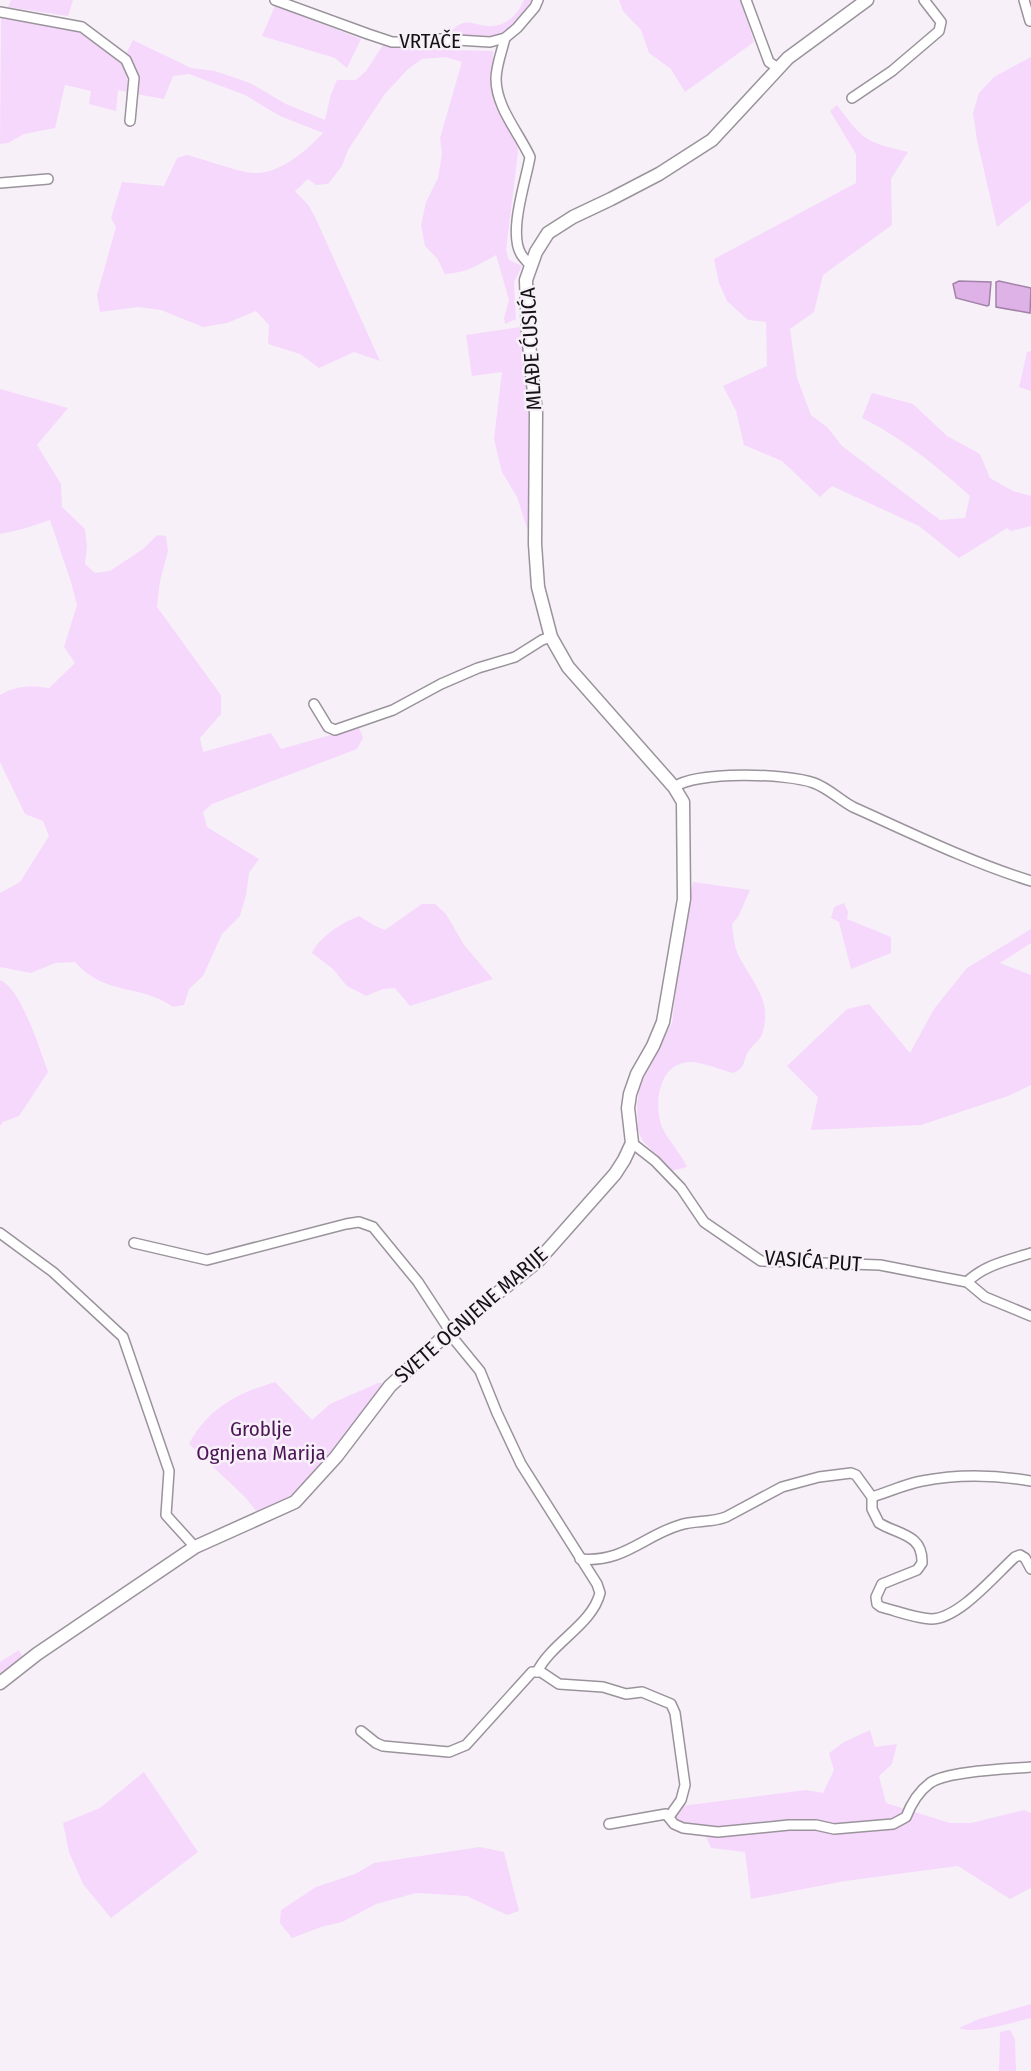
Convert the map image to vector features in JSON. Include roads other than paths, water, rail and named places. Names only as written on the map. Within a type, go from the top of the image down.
[{"type":"street","name":"VRTAČE","points":[[275,0],[392,42],[440,39],[490,42],[505,38]]},
{"type":"street","points":[[530,265],[519,249],[516,220],[530,157],[499,96],[496,78],[505,38],[523,21],[538,0]]},
{"type":"street","points":[[746,0],[769,62],[778,68]]},
{"type":"street","name":"MLAĐE ĆUSIĆA","points":[[674,787],[568,667],[551,637],[538,587],[535,535],[536,413],[526,280],[541,242],[560,223],[659,174],[712,140],[778,68],[798,50],[867,0]]},
{"type":"street","points":[[852,98],[892,71],[939,31],[941,22],[924,0]]},
{"type":"street","points":[[1024,0],[1030,21]]},
{"type":"street","points":[[0,12],[82,27],[126,60],[134,78],[130,121]]},
{"type":"street","points":[[0,183],[48,179]]},
{"type":"street","points":[[314,704],[328,727],[334,730],[393,710],[441,684],[478,668],[515,657],[551,637]]},
{"type":"street","points":[[632,1143],[629,1120],[630,1094],[663,1022],[684,899],[682,802],[674,787],[681,782],[724,775],[791,778],[814,783],[849,805],[999,871],[1031,881]]},
{"type":"street","name":"VASIĆA PUT","points":[[632,1143],[655,1161],[681,1188],[704,1222],[761,1261],[880,1265],[967,1282],[985,1297],[1031,1316]]},
{"type":"street","name":"SVETE OGNJENE MARIJE","points":[[0,1683],[37,1654],[195,1547],[295,1502],[336,1457],[390,1386],[450,1331],[538,1261],[615,1174],[632,1143]]},
{"type":"street","points":[[134,1243],[207,1260],[346,1224],[366,1223],[373,1227],[418,1282],[453,1338],[480,1371],[521,1464],[597,1584],[600,1593],[594,1609],[548,1655],[537,1672]]},
{"type":"street","points":[[0,1233],[53,1272],[123,1336],[169,1471],[166,1515],[195,1547]]},
{"type":"street","points":[[967,1282],[975,1274],[986,1269],[1031,1253]]},
{"type":"street","points":[[580,1559],[598,1561],[610,1558],[681,1524],[719,1520],[782,1487],[819,1477],[851,1473],[856,1475],[872,1497],[872,1509],[879,1523],[912,1538],[916,1542],[922,1559],[917,1570],[882,1584],[876,1597],[877,1604],[881,1607],[929,1619],[939,1618],[961,1607],[1015,1557],[1025,1558],[1031,1569]]},
{"type":"street","points":[[872,1497],[923,1480],[953,1477],[1014,1478],[1031,1481]]},
{"type":"street","points":[[361,1731],[376,1743],[384,1746],[449,1752],[466,1745],[532,1672],[541,1672],[560,1684],[603,1687],[626,1694],[642,1692],[671,1704],[675,1713],[685,1785],[681,1800],[669,1817]]},
{"type":"street","points":[[609,1824],[666,1814],[674,1824],[683,1828],[718,1832],[789,1825],[816,1825],[834,1829],[893,1824],[906,1817],[911,1803],[936,1779],[984,1771],[1031,1767]]},
{"type":"park label","name":"Groblje Ognjena Marija","points":[[261,1441]]}]
